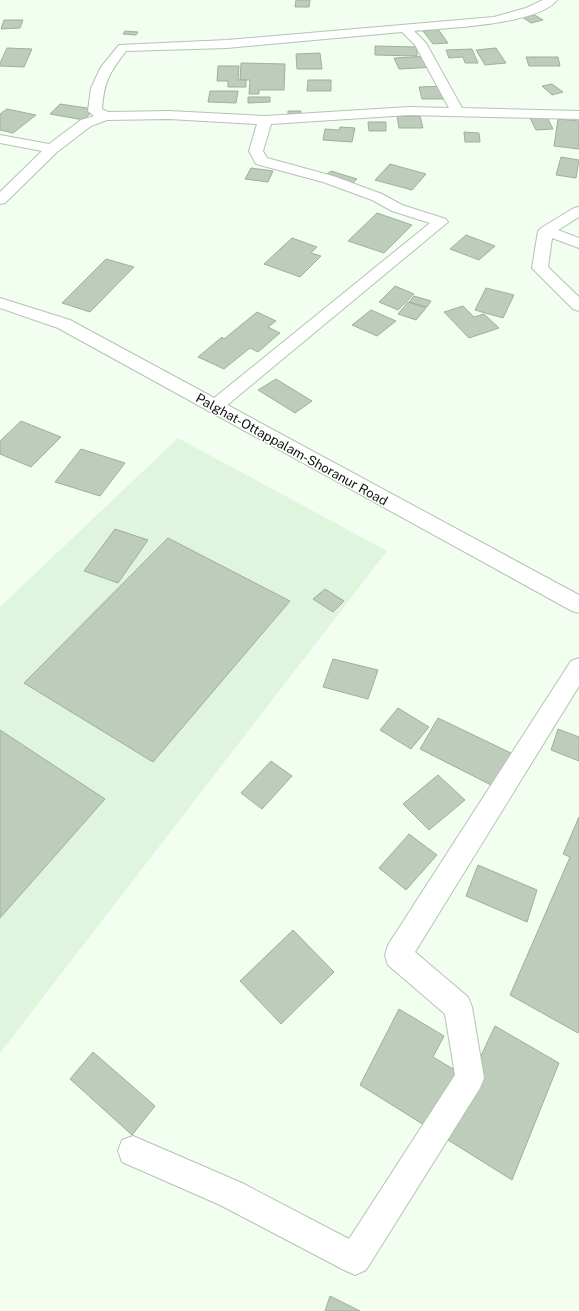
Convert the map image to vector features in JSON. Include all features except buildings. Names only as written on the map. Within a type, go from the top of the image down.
[{"type":"street","points":[[106,116],[95,111],[97,88],[107,67],[123,48],[234,43],[494,20],[519,15],[538,9],[551,0]]},
{"type":"street","points":[[404,27],[420,43],[458,112]]},
{"type":"street","points":[[0,200],[52,149],[86,123],[106,116],[169,115],[265,120],[409,111],[579,115]]},
{"type":"street","points":[[214,407],[441,222],[397,208],[377,197],[328,179],[261,161],[256,151],[265,120]]},
{"type":"street","points":[[0,139],[52,149]]},
{"type":"street","points":[[579,211],[546,231],[540,268],[579,306]]},
{"type":"street","points":[[546,231],[579,243]]},
{"type":"street","name":"Palghat-Ottappalam-Shoranur Road","points":[[0,303],[64,324],[579,605]]},
{"type":"street","points":[[133,1151],[231,1194],[355,1259],[470,1078],[458,1007],[398,955],[579,667]]},
{"type":"shaded area","points":[[178,438],[387,551],[0,1053],[0,607]]}]
